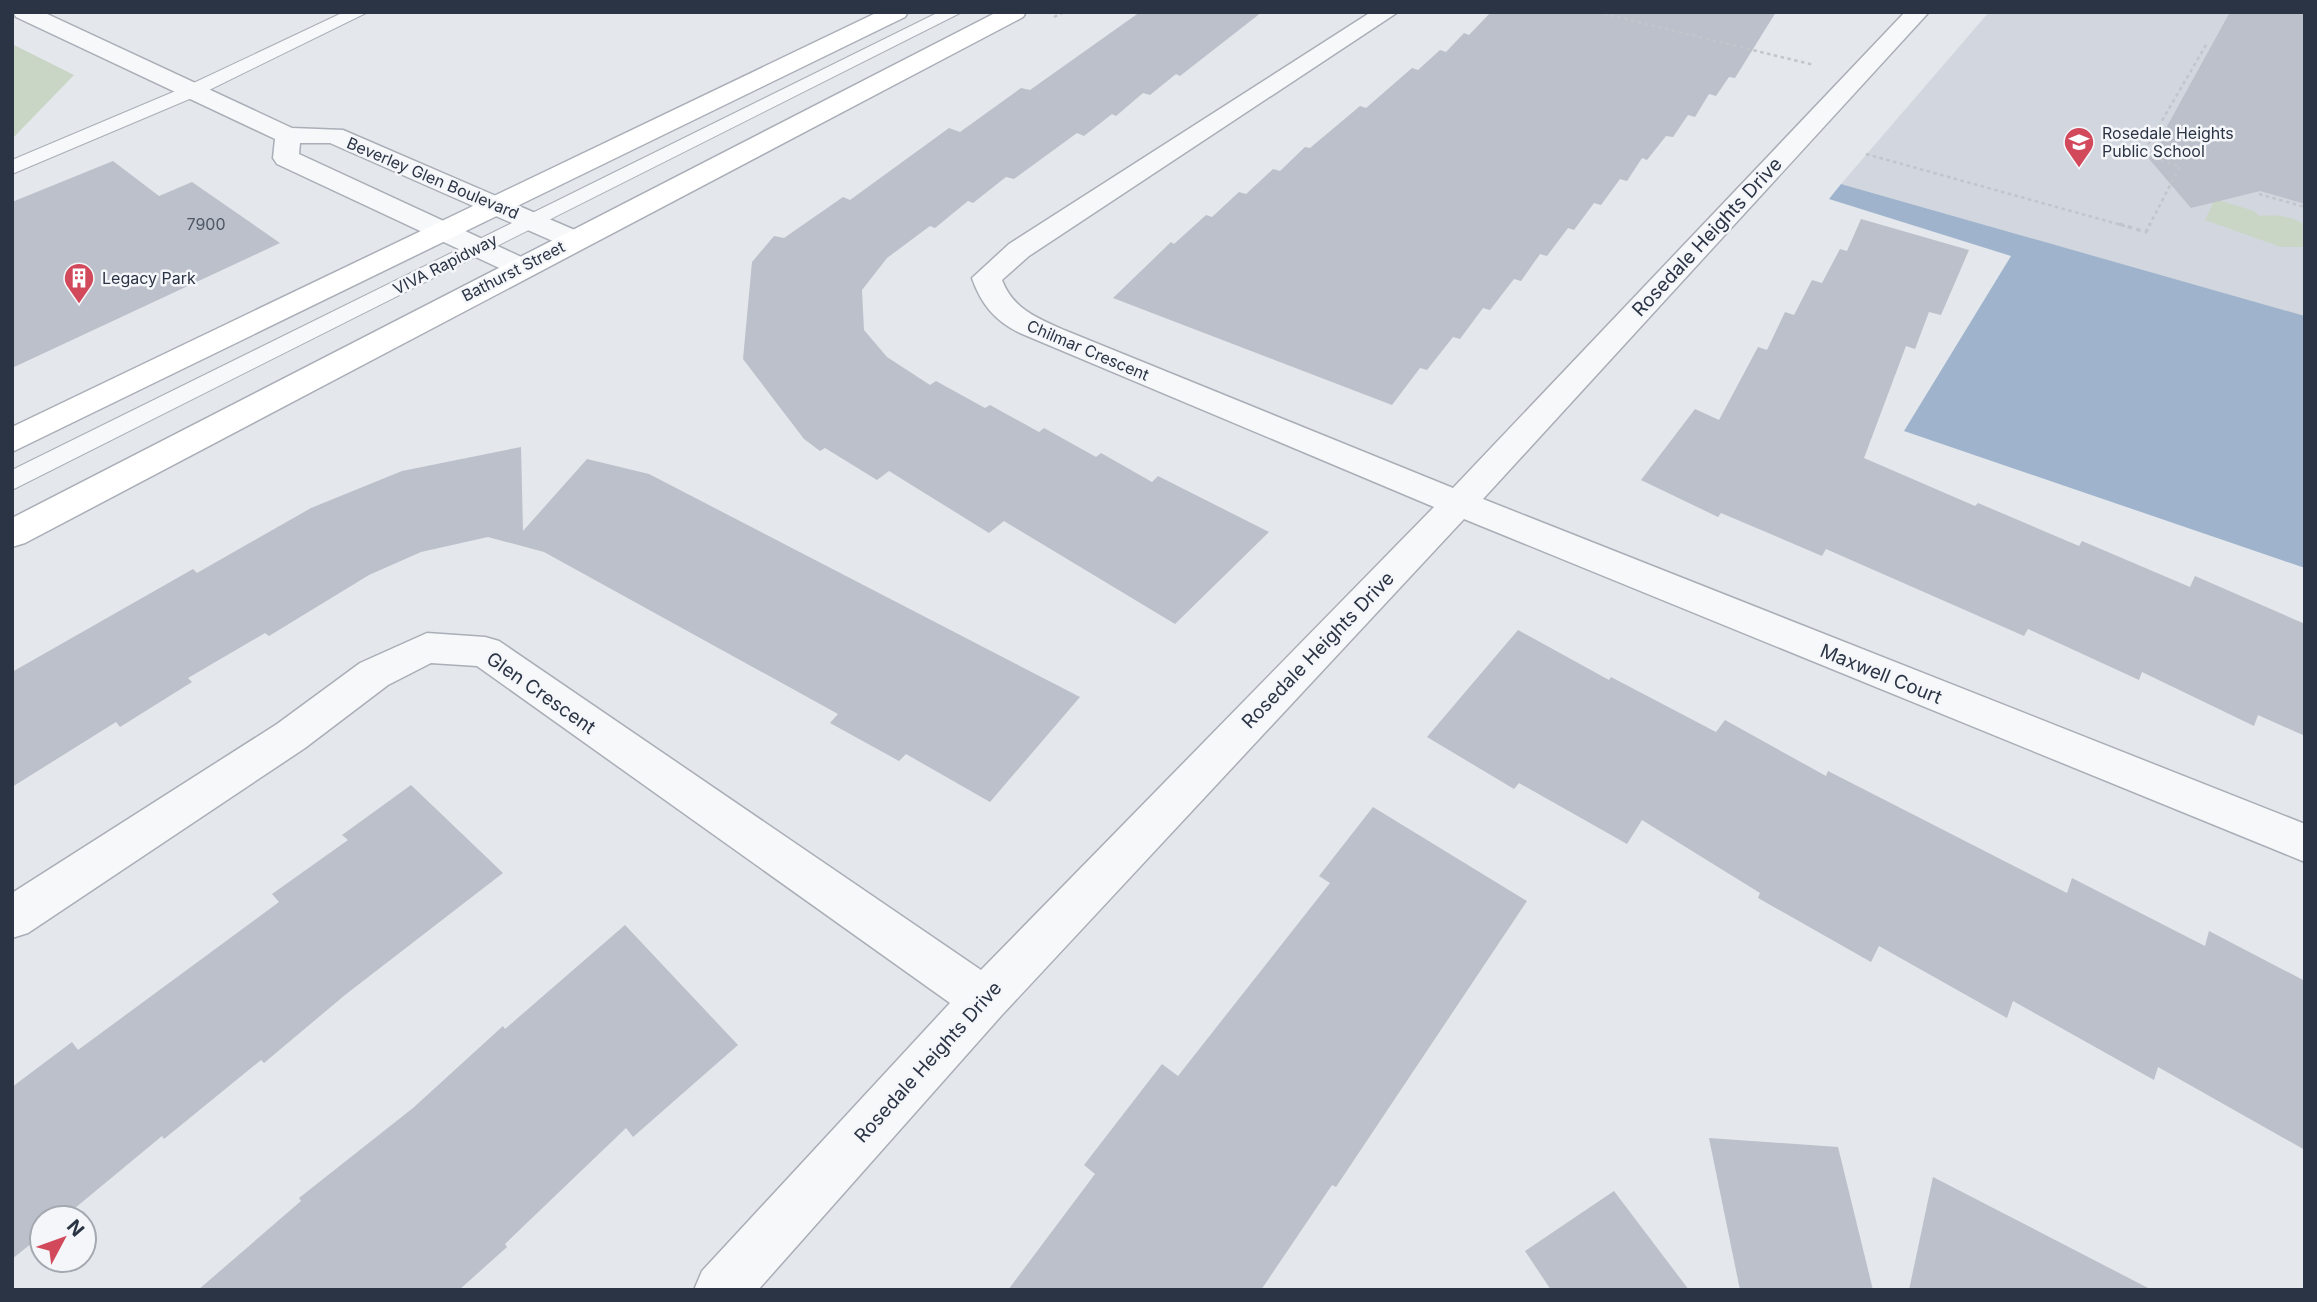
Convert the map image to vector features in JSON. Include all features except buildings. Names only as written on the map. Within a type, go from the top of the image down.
[{"type":"main road","points":[[12,441],[897,12]]},
{"type":"main road","name":"Bathurst Street","points":[[12,534],[520,267],[1015,12]]},
{"type":"street","name":"Beverley Glen Boulevard","points":[[24,12],[288,136],[334,135],[574,240]]},
{"type":"street","name":"Chilmar Crescent","points":[[1387,12],[1019,250],[987,278],[992,296],[1009,317],[1458,504]]},
{"type":"street","name":"Rosedale Heights Drive","points":[[721,1290],[984,1000],[1458,504],[1917,12]]},
{"type":"street","points":[[288,136],[286,158],[520,267]]},
{"type":"street","name":"Maxwell Court","points":[[1458,504],[2305,843]]},
{"type":"street","name":"Glen Crescent","points":[[12,918],[291,736],[374,674],[427,648],[485,652],[984,1000]]},
{"type":"lane","points":[[12,168],[192,91],[359,12]]},
{"type":"lane","name":"VIVA Rapidway","points":[[12,481],[953,12]]},
{"type":"lane","points":[[331,25],[354,34]]},
{"type":"path","points":[[1597,12],[1817,65]]},
{"type":"path","points":[[1866,154],[2146,232],[2180,166],[2142,155],[2207,45]]},
{"type":"path","points":[[2259,194],[2305,207]]},
{"type":"shaded area","name":"Rosedale Heights Public School","points":[[1989,12],[2305,12],[2305,316],[1841,184]]},
{"type":"green space","points":[[12,44],[74,75],[12,139]]},
{"type":"green space","points":[[2215,199],[2254,211],[2259,216],[2283,216],[2300,222],[2305,225],[2305,247],[2281,247],[2205,220]]},
{"type":"water","points":[[1841,184],[2305,316],[2305,568],[1904,431],[2011,256],[1829,199]]},
{"type":"place","name":"Rosedale Heights Public School","points":[[2079,169]]},
{"type":"place","name":"Legacy Park","points":[[79,305]]}]
